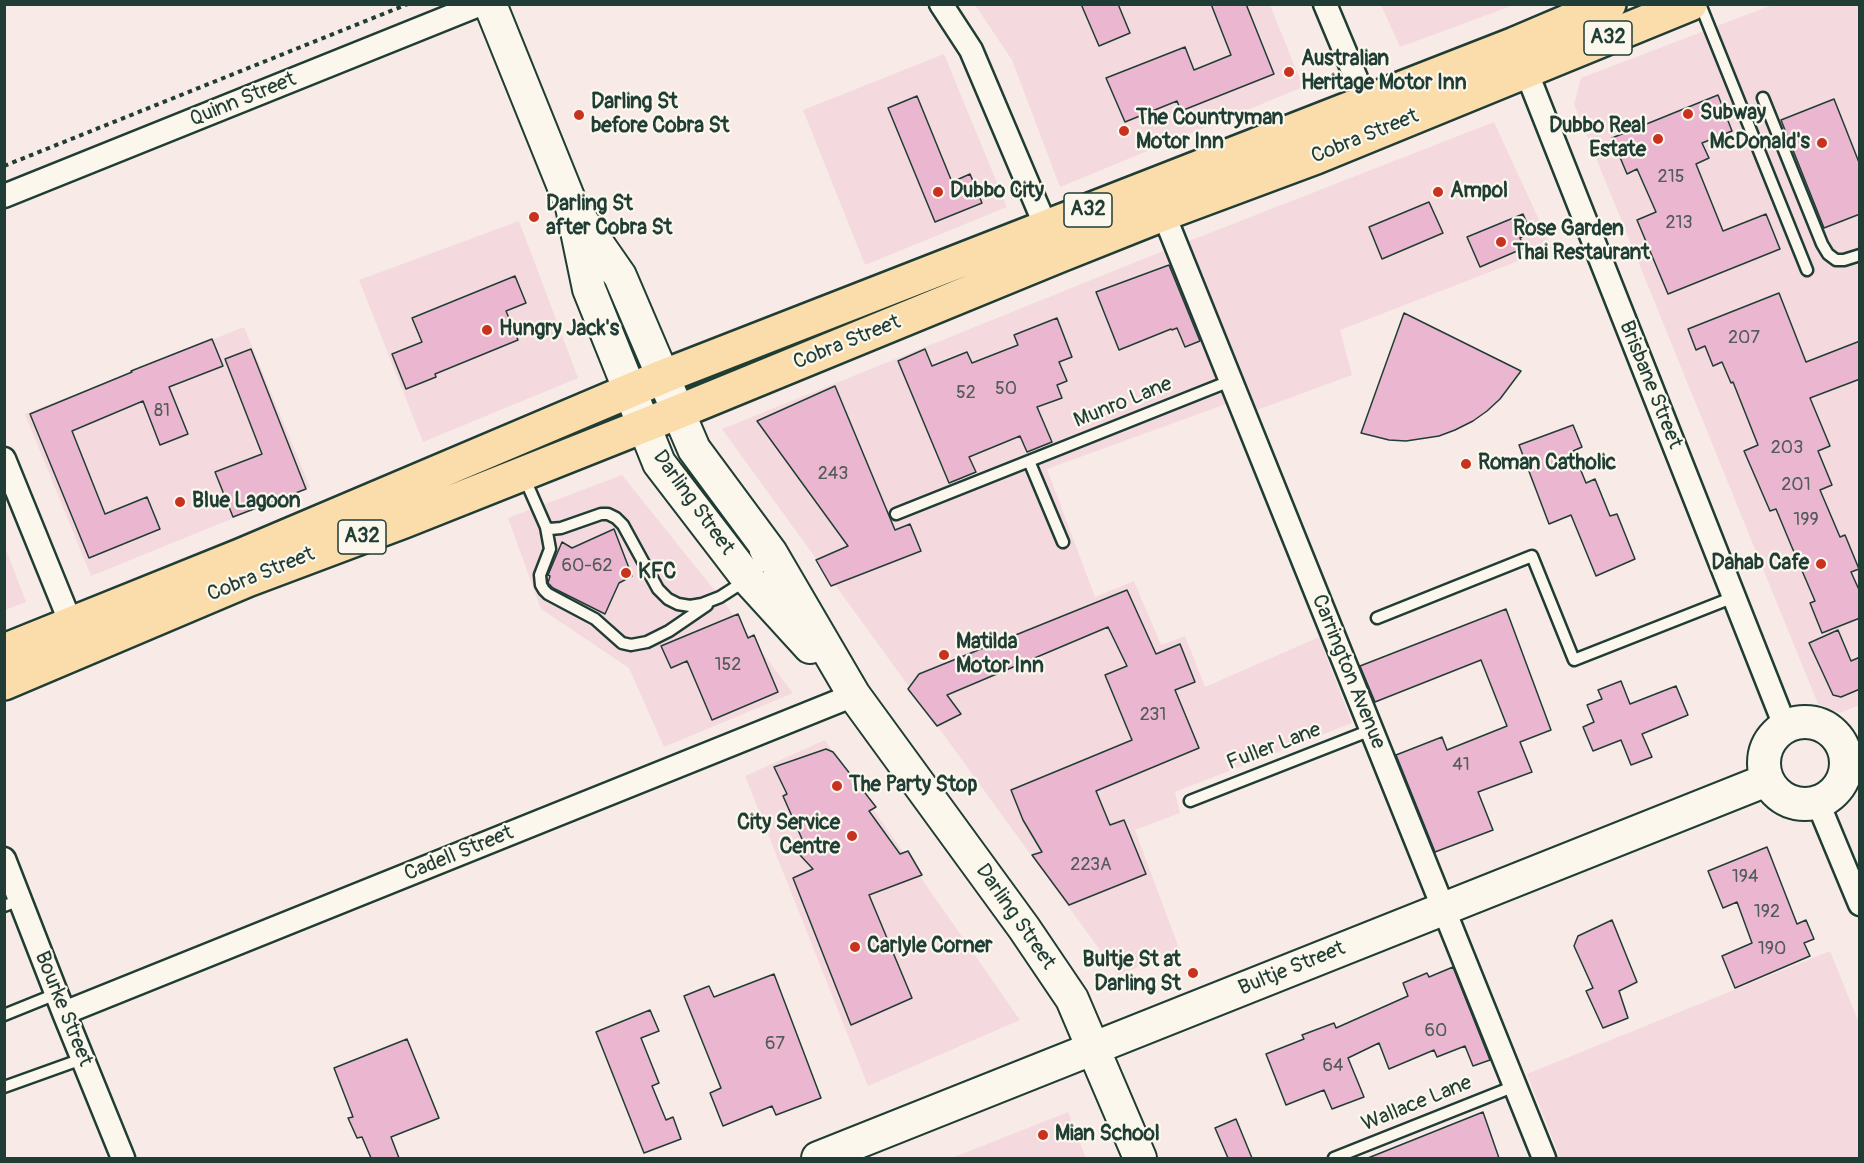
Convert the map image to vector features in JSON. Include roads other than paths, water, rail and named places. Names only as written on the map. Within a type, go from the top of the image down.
[{"type":"highway","name":"Cobra Street","points":[[1157,200],[1316,157],[1458,100],[1520,58],[1609,4]]},
{"type":"highway","name":"Cobra Street","points":[[4,683],[76,637],[251,551],[662,377],[1052,241],[1157,200],[1366,102],[1520,58],[1689,4]]},
{"type":"highway","name":"Cobra Street","points":[[4,651],[76,637],[247,579],[404,521],[678,412],[1052,241]]},
{"type":"street","name":"Quinn Street","points":[[4,196],[481,4]]},
{"type":"street","name":"Darling Street","points":[[490,4],[572,207],[589,289],[659,462],[748,579],[855,695]]},
{"type":"street","points":[[941,4],[971,50],[1052,241]]},
{"type":"street","points":[[1325,4],[1366,102],[1373,110],[1380,115],[1404,115],[1458,100]]},
{"type":"street","name":"Brisbane Street","points":[[1520,58],[1785,726]]},
{"type":"street","name":"Carrington Avenue","points":[[1157,200],[1544,1158]]},
{"type":"street","name":"Darling Street","points":[[572,207],[621,276],[694,449],[771,554],[855,695],[1072,999],[1140,1158]]},
{"type":"street","points":[[4,459],[76,637]]},
{"type":"street","name":"Cadell Street","points":[[60,1004],[855,695]]},
{"type":"street","points":[[1798,722],[1812,722],[1824,726],[1851,742],[1846,773],[1840,786],[1818,803],[1800,804],[1782,798],[1767,780],[1764,768],[1766,750],[1776,734],[1785,726],[1798,722]]},
{"type":"street","name":"Bultje Street","points":[[818,1158],[1767,780]]},
{"type":"street","points":[[1818,803],[1860,904]]},
{"type":"street","name":"Bourke Street","points":[[4,859],[12,903],[60,1004],[123,1158]]},
{"type":"lane","points":[[1700,4],[1807,270]]},
{"type":"lane","points":[[1763,98],[1828,254],[1836,260],[1844,261],[1860,255]]},
{"type":"lane","name":"Munro Lane","points":[[896,514],[1230,381]]},
{"type":"lane","points":[[1029,461],[1063,542]]},
{"type":"lane","points":[[523,474],[546,527],[550,549],[540,575],[541,585],[548,594],[595,618],[622,643],[631,645],[647,642],[669,631],[748,579],[759,568],[760,563],[749,545]]},
{"type":"lane","points":[[712,474],[728,513]]},
{"type":"lane","points":[[546,527],[561,528],[591,516],[608,514],[623,525],[658,589],[668,599],[690,606],[720,597]]},
{"type":"lane","points":[[1377,618],[1532,556],[1574,660],[1734,597]]},
{"type":"lane","name":"Fuller Lane","points":[[1190,801],[1371,730]]},
{"type":"lane","points":[[4,1015],[60,1004]]},
{"type":"lane","points":[[4,1088],[82,1059]]},
{"type":"lane","name":"Wallace Lane","points":[[1334,1158],[1359,1154],[1515,1086]]},
{"type":"place","name":"Australian Heritage Motor Inn","points":[[1289,72]]},
{"type":"place","name":"Subway","points":[[1688,114]]},
{"type":"place","name":"Darling St before Cobra St","points":[[579,115]]},
{"type":"place","name":"The Countryman Motor Inn","points":[[1124,131]]},
{"type":"place","name":"Dubbo Real Estate","points":[[1658,139]]},
{"type":"place","name":"McDonald's","points":[[1822,143]]},
{"type":"place","name":"Dubbo City","points":[[938,192]]},
{"type":"place","name":"Ampol","points":[[1438,192]]},
{"type":"place","name":"Darling St after Cobra St","points":[[534,217]]},
{"type":"place","name":"Rose Garden Thai Restaurant","points":[[1501,242]]},
{"type":"place","name":"Hungry Jack's","points":[[487,330]]},
{"type":"place","name":"Roman Catholic","points":[[1466,464]]},
{"type":"place","name":"Blue Lagoon","points":[[180,502]]},
{"type":"place","name":"Dahab Cafe","points":[[1821,564]]},
{"type":"place","name":"KFC","points":[[626,573]]},
{"type":"place","name":"Matilda Motor Inn","points":[[944,655]]},
{"type":"place","name":"The Party Stop","points":[[837,786]]},
{"type":"place","name":"City Service Centre","points":[[852,836]]},
{"type":"place","name":"Carlyle Corner","points":[[855,947]]},
{"type":"place","name":"Bultje St at Darling St","points":[[1193,973]]},
{"type":"place","name":"Mian School","points":[[1043,1135]]}]
